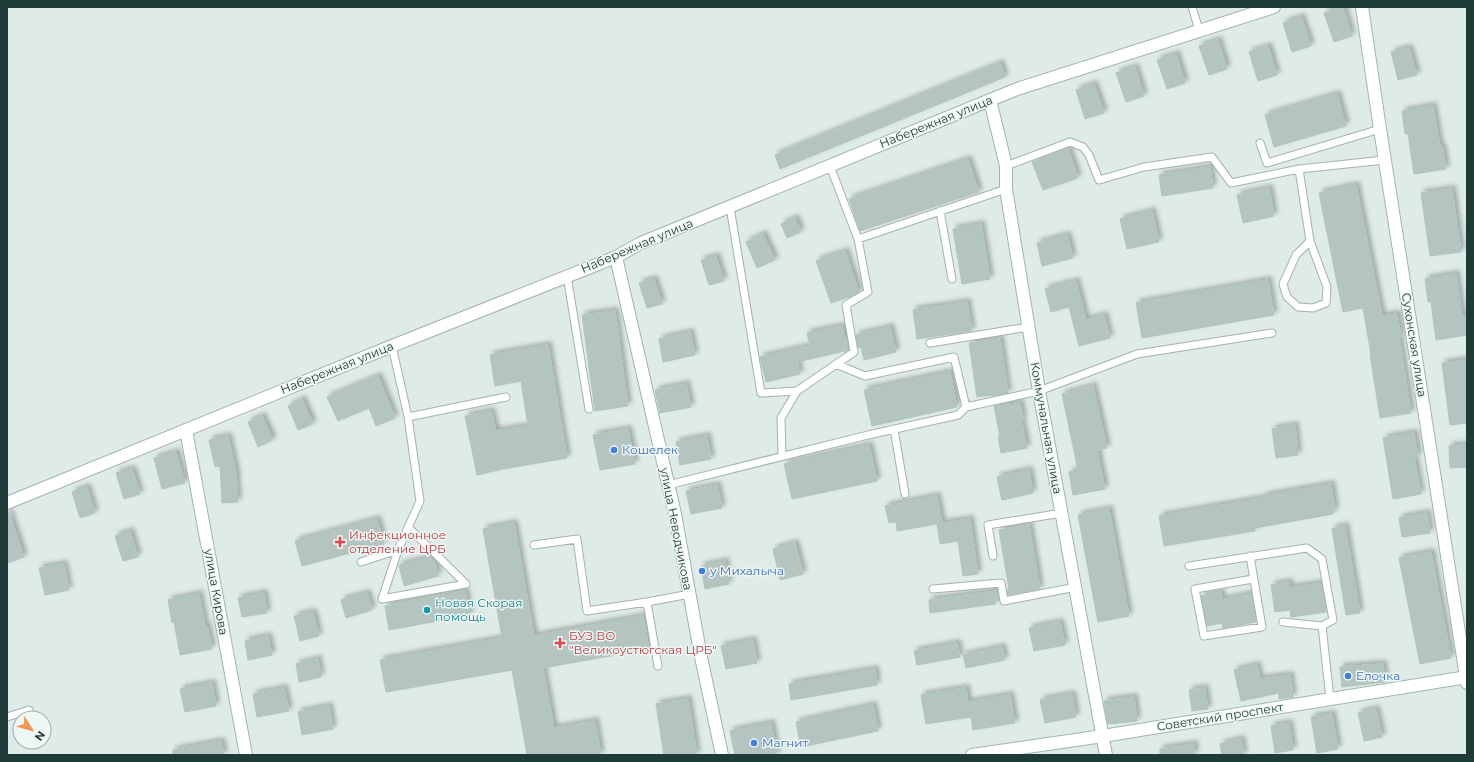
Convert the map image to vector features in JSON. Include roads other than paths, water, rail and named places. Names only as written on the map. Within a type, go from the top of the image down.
[{"type":"street","name":"Набережная улица","points":[[7,503],[392,346],[616,257],[641,242],[1017,89],[1274,7]]},
{"type":"street","name":"Сухонская улица","points":[[1362,7],[1467,679]]},
{"type":"street","name":"Коммунальная улица","points":[[990,100],[1006,166],[1006,189],[1028,327],[1106,755]]},
{"type":"street","name":"улица Неводчикова","points":[[616,257],[668,485],[722,755]]},
{"type":"street","name":"улица Кирова","points":[[186,430],[246,755]]},
{"type":"street","name":"Советский проспект","points":[[972,755],[1467,679]]},
{"type":"lane","points":[[1192,7],[1199,30]]},
{"type":"lane","points":[[1260,143],[1266,163],[1380,129]]},
{"type":"lane","points":[[1006,166],[1070,142],[1082,147],[1089,155],[1099,180],[1144,167],[1212,157],[1232,183],[1299,169],[1385,160]]},
{"type":"lane","points":[[782,456],[781,418],[797,391],[854,352],[846,305],[868,292],[858,239],[830,166]]},
{"type":"lane","points":[[1299,169],[1310,241],[1327,287],[1326,303],[1313,308],[1298,307],[1287,296],[1283,284],[1296,255],[1310,241]]},
{"type":"lane","points":[[858,239],[1006,189]]},
{"type":"lane","points":[[730,207],[761,393],[797,391]]},
{"type":"lane","points":[[940,211],[952,279]]},
{"type":"lane","points":[[567,276],[589,409]]},
{"type":"lane","points":[[930,343],[1028,327]]},
{"type":"lane","points":[[668,485],[782,456],[958,415],[966,407],[1039,391],[1137,354],[1272,333]]},
{"type":"lane","points":[[392,346],[408,417],[420,501],[408,527],[398,550],[382,599],[466,584],[408,527]]},
{"type":"lane","points":[[836,364],[865,376],[954,357],[966,407]]},
{"type":"lane","points":[[408,417],[506,397]]},
{"type":"lane","points":[[894,429],[905,494]]},
{"type":"lane","points":[[993,556],[988,525],[1062,513]]},
{"type":"lane","points":[[534,545],[577,539],[588,611],[690,594]]},
{"type":"lane","points":[[1190,566],[1307,548],[1322,559],[1333,620],[1322,626],[1283,622]]},
{"type":"lane","points":[[361,562],[398,550]]},
{"type":"lane","points":[[1250,556],[1262,627],[1204,636],[1195,589],[1253,579]]},
{"type":"lane","points":[[933,589],[1001,583],[1004,601],[1076,588]]},
{"type":"lane","points":[[647,602],[658,666]]},
{"type":"lane","points":[[1322,626],[1330,699]]},
{"type":"place","name":"Кошелек","points":[[614,450]]},
{"type":"place","name":"Инфекционное отделение ЦРБ","points":[[340,542]]},
{"type":"place","name":"у Михалыча","points":[[702,571]]},
{"type":"place","name":"Новая Скорая помощь","points":[[427,610]]},
{"type":"place","name":"БУЗ ВО \"Великоустюгская ЦРБ\"","points":[[560,643]]},
{"type":"place","name":"Елочка","points":[[1348,676]]},
{"type":"place","name":"Магнит","points":[[754,743]]}]
